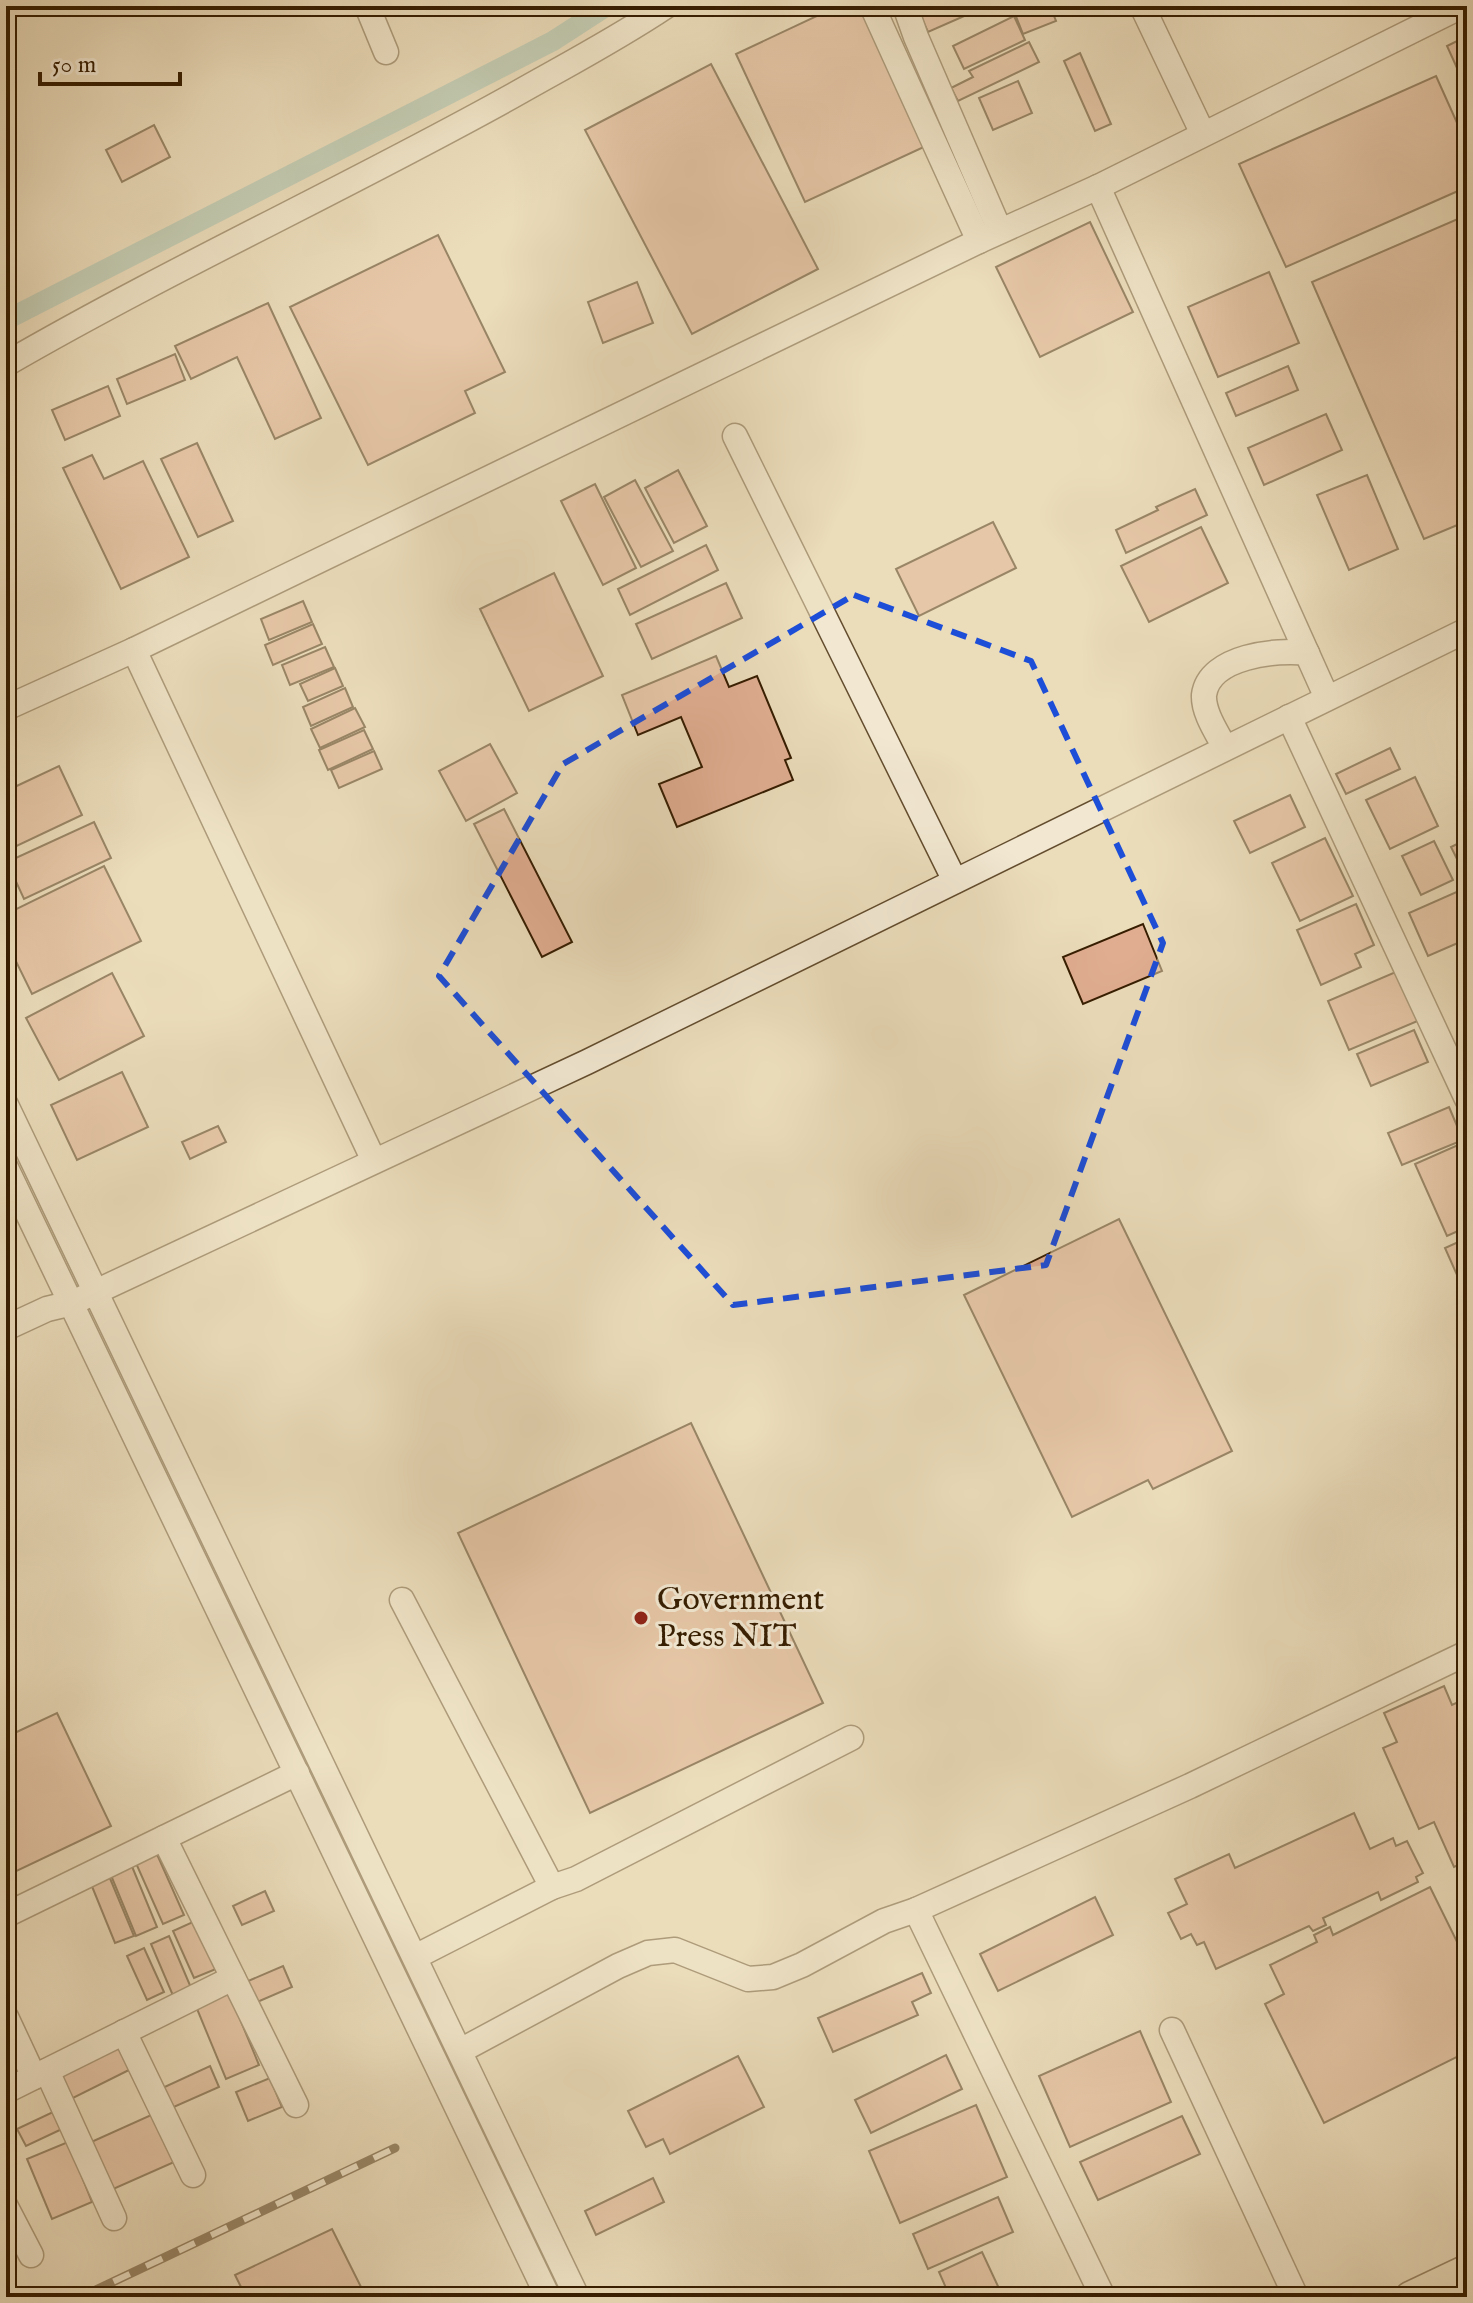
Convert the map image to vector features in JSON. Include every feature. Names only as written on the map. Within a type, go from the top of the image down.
[{"type":"main road","points":[[1410,2297],[1467,2270]]},
{"type":"street","points":[[367,6],[386,52]]},
{"type":"street","points":[[6,364],[153,282],[429,142],[630,30],[666,6]]},
{"type":"street","points":[[872,6],[990,236]]},
{"type":"street","points":[[905,6],[990,236]]},
{"type":"street","points":[[1142,6],[1203,134]]},
{"type":"street","points":[[6,708],[134,650],[990,236],[1098,187],[1433,12],[1462,6]]},
{"type":"street","points":[[1098,187],[1327,698]]},
{"type":"street","points":[[735,436],[955,881]]},
{"type":"street","points":[[6,1328],[47,1309],[72,1303],[587,1062],[1467,630]]},
{"type":"street","points":[[134,650],[374,1161]]},
{"type":"street","points":[[1225,748],[1206,707],[1204,696],[1209,682],[1217,673],[1241,659],[1267,652],[1307,653]]},
{"type":"street","points":[[1289,717],[1467,1099]]},
{"type":"street","points":[[6,1105],[577,2297]]},
{"type":"street","points":[[6,1168],[548,2297]]},
{"type":"street","points":[[402,1600],[552,1887]]},
{"type":"street","points":[[460,2051],[648,1953],[675,1950],[748,1979],[773,1977],[884,1921],[916,1910],[1190,1786],[1467,1653]]},
{"type":"street","points":[[415,1957],[552,1887],[576,1879],[851,1738]]},
{"type":"street","points":[[6,1915],[297,1773]]},
{"type":"street","points":[[164,1838],[296,2105]]},
{"type":"street","points":[[916,1910],[1103,2297]]},
{"type":"street","points":[[6,2091],[233,1978]]},
{"type":"street","points":[[6,2017],[40,2074],[114,2218]]},
{"type":"street","points":[[1172,2030],[1296,2297]]},
{"type":"street","points":[[124,2032],[193,2175]]},
{"type":"street","points":[[6,2207],[31,2255]]},
{"type":"highlighted area","points":[[854,595],[1031,661],[1163,943],[1046,1265],[733,1305],[439,976],[563,764]]},
{"type":"building","points":[[838,6],[861,6],[926,146],[805,202],[736,54]]},
{"type":"building","points":[[916,6],[987,6],[928,32]]},
{"type":"building","points":[[1050,6],[1056,21],[1023,34],[1013,9]]},
{"type":"building","points":[[1014,16],[1025,40],[964,69],[953,46]]},
{"type":"building","points":[[1467,36],[1467,90],[1447,46]]},
{"type":"building","points":[[1029,42],[1039,62],[958,101],[951,88],[973,77],[969,71]]},
{"type":"building","points":[[1080,53],[1111,124],[1095,131],[1064,61]]},
{"type":"building","points":[[711,64],[818,269],[692,334],[585,130]]},
{"type":"building","points":[[1436,76],[1467,145],[1467,187],[1286,267],[1239,164]]},
{"type":"building","points":[[1018,81],[1032,113],[993,130],[979,98]]},
{"type":"building","points":[[154,125],[170,157],[122,182],[106,150]]},
{"type":"building","points":[[1467,215],[1467,521],[1424,539],[1312,282]]},
{"type":"building","points":[[1090,222],[1133,312],[1040,357],[996,267]]},
{"type":"building","points":[[438,235],[505,372],[465,391],[475,413],[368,465],[290,307]]},
{"type":"building","points":[[1269,272],[1299,343],[1218,377],[1188,307]]},
{"type":"building","points":[[637,282],[653,323],[603,343],[588,302]]},
{"type":"building","points":[[268,303],[321,418],[275,439],[237,357],[191,379],[175,346]]},
{"type":"building","points":[[175,354],[185,380],[127,404],[117,379]]},
{"type":"building","points":[[1288,366],[1298,390],[1236,416],[1226,393]]},
{"type":"building","points":[[108,386],[120,416],[65,440],[52,410]]},
{"type":"building","points":[[1326,414],[1342,450],[1264,485],[1248,448]]},
{"type":"building","points":[[197,443],[233,521],[198,537],[161,459]]},
{"type":"building","points":[[92,455],[104,479],[143,461],[189,557],[121,589],[63,468]]},
{"type":"building","points":[[678,470],[707,526],[674,543],[645,488]]},
{"type":"building","points":[[1367,475],[1398,549],[1349,570],[1317,495]]},
{"type":"building","points":[[635,480],[673,551],[641,567],[604,497]]},
{"type":"building","points":[[595,484],[636,568],[603,585],[561,501]]},
{"type":"building","points":[[1195,489],[1207,515],[1126,553],[1116,530]]},
{"type":"building","points":[[993,522],[1016,568],[919,616],[896,569]]},
{"type":"building","points":[[1201,527],[1228,583],[1149,622],[1121,566]]},
{"type":"building","points":[[706,545],[718,570],[630,615],[618,589]]},
{"type":"building","points":[[554,573],[603,676],[529,711],[480,609]]},
{"type":"building","points":[[726,583],[742,618],[652,659],[636,624]]},
{"type":"building","points":[[303,601],[312,622],[269,640],[261,619]]},
{"type":"building","points":[[313,624],[322,644],[273,665],[265,645]]},
{"type":"building","points":[[325,647],[334,667],[290,685],[282,665]]},
{"type":"building","points":[[716,656],[729,687],[757,676],[791,758],[785,760],[793,780],[677,827],[659,784],[702,767],[681,717],[638,735],[622,695]]},
{"type":"building","points":[[335,668],[343,686],[308,701],[300,684]]},
{"type":"building","points":[[345,688],[353,707],[311,726],[303,707]]},
{"type":"building","points":[[355,708],[365,727],[320,748],[311,729]]},
{"type":"building","points":[[364,730],[373,749],[328,770],[319,750]]},
{"type":"building","points":[[490,744],[517,793],[466,821],[439,771]]},
{"type":"building","points":[[1390,748],[1400,769],[1346,794],[1336,774]]},
{"type":"building","points":[[374,751],[382,769],[339,788],[331,770]]},
{"type":"building","points":[[59,766],[82,815],[6,851],[6,791]]},
{"type":"building","points":[[1415,777],[1438,826],[1390,849],[1366,800]]},
{"type":"building","points":[[1290,795],[1305,827],[1250,853],[1234,821]]},
{"type":"building","points":[[504,809],[572,942],[542,957],[474,824]]},
{"type":"building","points":[[94,822],[111,858],[24,899],[7,862]]},
{"type":"building","points":[[1325,838],[1353,896],[1300,921],[1272,863]]},
{"type":"building","points":[[1467,839],[1467,879],[1451,847]]},
{"type":"building","points":[[1434,841],[1453,880],[1421,895],[1402,856]]},
{"type":"building","points":[[104,866],[141,941],[32,994],[6,941],[6,914]]},
{"type":"building","points":[[1461,890],[1467,903],[1467,939],[1428,956],[1409,913]]},
{"type":"building","points":[[1356,904],[1374,945],[1355,954],[1361,967],[1321,985],[1297,930]]},
{"type":"building","points":[[1143,924],[1162,971],[1083,1004],[1063,957]]},
{"type":"building","points":[[1398,971],[1420,1020],[1349,1050],[1328,1001]]},
{"type":"building","points":[[112,973],[144,1036],[59,1080],[26,1018]]},
{"type":"building","points":[[1414,1030],[1428,1062],[1371,1086],[1357,1054]]},
{"type":"building","points":[[122,1072],[148,1127],[77,1160],[51,1105]]},
{"type":"building","points":[[1449,1107],[1463,1140],[1402,1165],[1388,1133]]},
{"type":"building","points":[[218,1126],[226,1142],[190,1159],[182,1142]]},
{"type":"building","points":[[1467,1141],[1467,1227],[1447,1236],[1415,1164]]},
{"type":"building","points":[[1119,1219],[1232,1451],[1153,1489],[1148,1480],[1072,1517],[964,1295]]},
{"type":"building","points":[[1467,1238],[1467,1270],[1457,1275],[1445,1248]]},
{"type":"building","name":"Government Press NIT","points":[[691,1423],[823,1703],[590,1813],[458,1533]]},
{"type":"building","points":[[1444,1686],[1452,1705],[1467,1698],[1467,1861],[1454,1867],[1434,1822],[1419,1829],[1383,1748],[1397,1742],[1384,1713]]},
{"type":"building","points":[[57,1713],[111,1826],[6,1876],[6,1737]]},
{"type":"building","points":[[1354,1813],[1370,1849],[1393,1838],[1396,1846],[1407,1841],[1423,1873],[1416,1877],[1418,1882],[1381,1900],[1378,1892],[1323,1918],[1326,1925],[1313,1931],[1309,1926],[1216,1969],[1204,1942],[1197,1945],[1191,1934],[1181,1939],[1168,1913],[1187,1904],[1175,1879],[1229,1854],[1235,1868]]},
{"type":"building","points":[[156,1852],[184,1915],[163,1924],[135,1861]]},
{"type":"building","points":[[131,1864],[157,1927],[136,1936],[110,1873]]},
{"type":"building","points":[[109,1876],[134,1936],[115,1943],[91,1884]]},
{"type":"building","points":[[1430,1887],[1467,1962],[1467,2052],[1324,2123],[1265,2004],[1284,1994],[1270,1965],[1317,1942],[1314,1935],[1330,1927],[1333,1935]]},
{"type":"building","points":[[265,1891],[274,1911],[242,1925],[233,1906]]},
{"type":"building","points":[[1095,1897],[1113,1935],[998,1991],[980,1954]]},
{"type":"building","points":[[195,1921],[216,1969],[194,1978],[173,1931]]},
{"type":"building","points":[[169,1936],[192,1990],[174,1998],[151,1944]]},
{"type":"building","points":[[144,1948],[164,1992],[147,2000],[127,1956]]},
{"type":"building","points":[[283,1966],[292,1987],[248,2006],[239,1985]]},
{"type":"building","points":[[922,1973],[931,1993],[912,2002],[918,2015],[833,2052],[818,2018]]},
{"type":"building","points":[[228,1990],[259,2065],[226,2079],[195,2004]]},
{"type":"building","points":[[1140,2031],[1171,2102],[1070,2147],[1039,2076]]},
{"type":"building","points":[[121,2043],[133,2068],[67,2101],[55,2076]]},
{"type":"building","points":[[946,2055],[962,2089],[871,2133],[855,2100]]},
{"type":"building","points":[[738,2056],[764,2107],[670,2154],[663,2139],[646,2147],[628,2111]]},
{"type":"building","points":[[210,2066],[219,2087],[167,2110],[158,2090]]},
{"type":"building","points":[[270,2078],[282,2107],[248,2121],[236,2092]]},
{"type":"building","points":[[976,2105],[1007,2177],[900,2223],[869,2151]]},
{"type":"building","points":[[160,2111],[181,2159],[111,2190],[89,2143]]},
{"type":"building","points":[[53,2112],[62,2129],[26,2146],[17,2129]]},
{"type":"building","points":[[1182,2116],[1200,2154],[1098,2200],[1080,2162]]},
{"type":"building","points":[[68,2142],[92,2202],[52,2219],[27,2159]]},
{"type":"building","points":[[653,2178],[664,2202],[596,2235],[585,2211]]},
{"type":"building","points":[[998,2197],[1013,2232],[928,2269],[913,2234]]},
{"type":"building","points":[[332,2229],[366,2297],[246,2297],[235,2275]]},
{"type":"building","points":[[982,2252],[1003,2297],[950,2297],[939,2272]]},
{"type":"waterway","points":[[6,320],[553,41],[607,6]]},
{"type":"railway","points":[[81,2297],[395,2148]]},
{"type":"place","name":"Government Press NIT","points":[[641,1618]]}]
